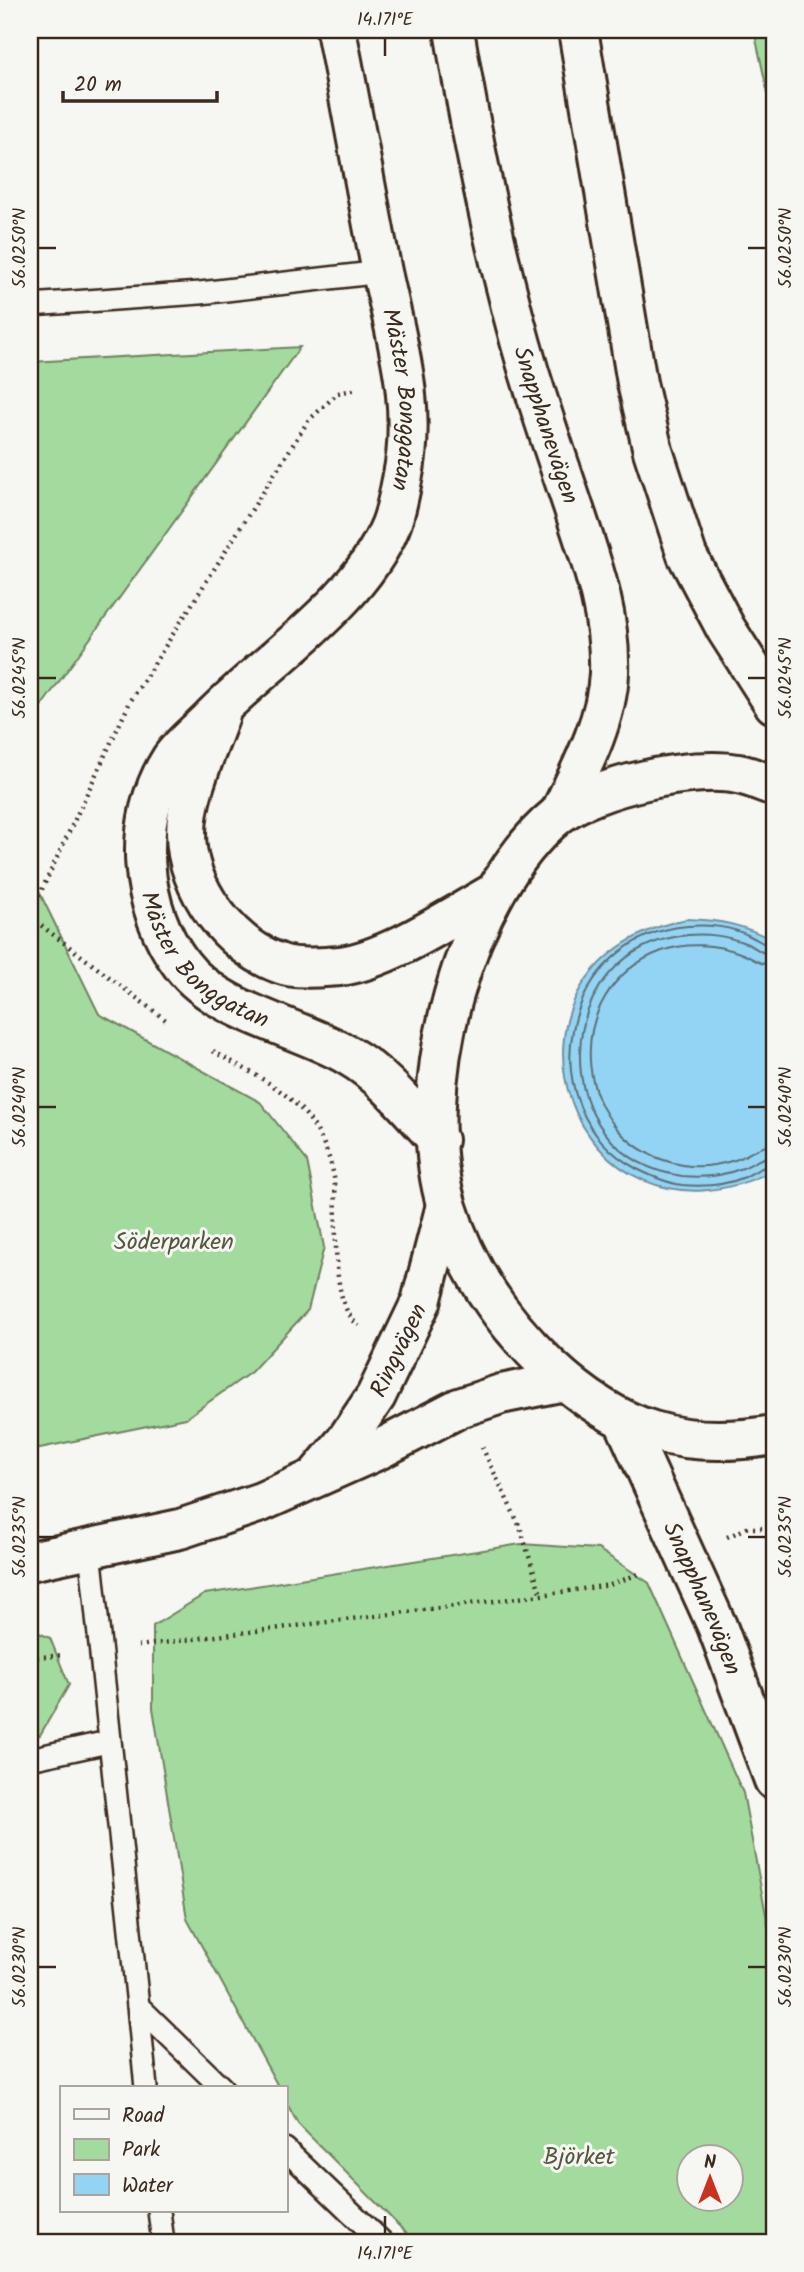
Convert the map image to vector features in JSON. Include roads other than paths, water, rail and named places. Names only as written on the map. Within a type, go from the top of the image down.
[{"type":"main road","name":"Mäster Bonggatan","points":[[336,30],[382,272],[407,379],[404,476],[391,525],[374,557],[332,607],[172,758],[153,798],[145,843],[146,878],[152,906],[169,944],[202,987],[244,1009],[292,1027],[351,1056],[384,1082],[438,1140]]},
{"type":"main road","name":"Snapphanevägen","points":[[454,30],[492,221],[529,370],[601,592],[608,635],[609,676],[600,715],[586,756],[560,813]]},
{"type":"main road","points":[[578,30],[637,383],[653,452],[687,555],[726,629],[774,704]]},
{"type":"main road","name":"Mäster Bonggatan","points":[[223,707],[191,800],[186,834],[193,870],[208,903],[225,927],[251,951],[284,965],[342,965],[400,946],[494,893]]},
{"type":"main road","points":[[774,786],[738,774],[695,773],[653,778],[608,791],[560,813],[524,851],[494,893],[458,978],[448,1017],[437,1093],[438,1140],[446,1205],[465,1253],[497,1307],[533,1350],[592,1404],[624,1421],[667,1436],[710,1443],[774,1435]]},
{"type":"main road","name":"Ringvägen","points":[[316,1478],[345,1443],[376,1396],[398,1350],[421,1301],[446,1205]]},
{"type":"main road","name":"Ringvägen","points":[[30,1561],[180,1529],[261,1502],[379,1450],[459,1408],[501,1394],[565,1381]]},
{"type":"main road","name":"Snapphanevägen","points":[[624,1421],[717,1626],[774,1780]]},
{"type":"lane","points":[[30,305],[200,293],[382,272]]},
{"type":"lane","points":[[90,1550],[146,2086]]},
{"type":"lane","points":[[30,1759],[108,1742]]},
{"type":"lane","points":[[138,2006],[220,2086]]},
{"type":"lane","points":[[287,2151],[382,2242]]},
{"type":"lane","points":[[159,2212],[163,2242]]},
{"type":"water","points":[[687,919],[732,924],[774,941],[774,1170],[703,1190],[644,1180],[599,1148],[571,1100],[563,1046],[578,992],[618,947]]},
{"type":"park label","name":"Söderparken","points":[[174,1241]]},
{"type":"park label","name":"Björket","points":[[579,2156]]}]
